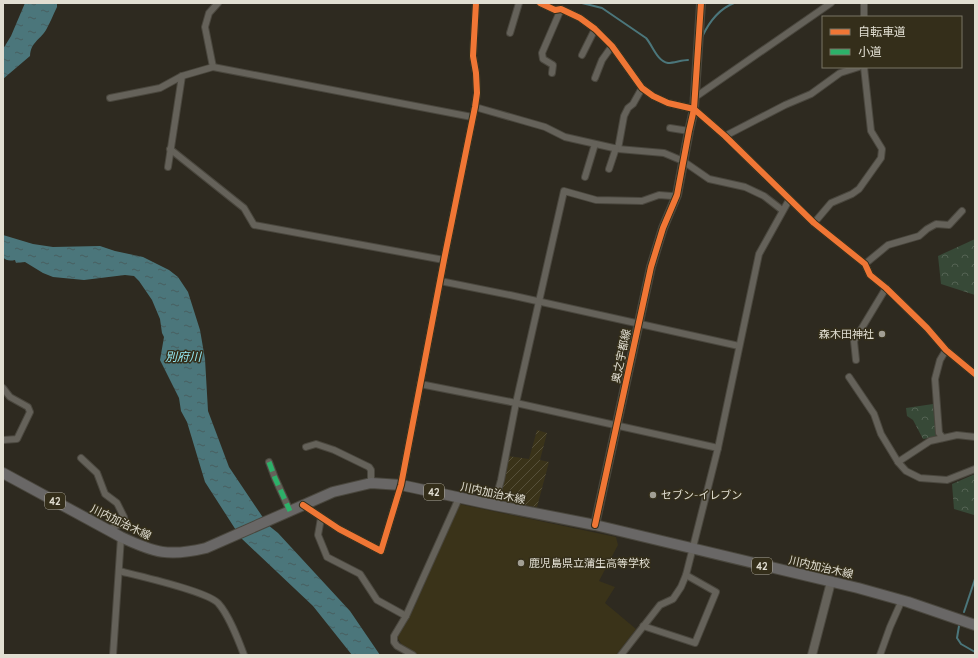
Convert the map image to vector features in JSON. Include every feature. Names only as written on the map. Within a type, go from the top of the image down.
[{"type":"main road","name":"川内加治木線","points":[[3,473],[141,547],[171,554],[186,553],[206,548],[333,492],[371,483],[401,485],[595,525],[831,582],[902,600],[975,625]]},
{"type":"street","points":[[213,67],[205,27],[210,13],[218,3]]},
{"type":"street","points":[[303,505],[339,530],[381,551],[401,485],[472,117],[475,108],[476,73],[473,56],[476,3]]},
{"type":"street","points":[[510,34],[519,3]]},
{"type":"street","points":[[540,3],[555,10],[561,9],[580,18],[595,29],[612,46],[642,88],[653,96],[668,103],[694,109],[725,136],[814,224],[865,264],[870,275],[886,288],[946,350],[975,374]]},
{"type":"street","points":[[683,161],[694,109],[701,3]]},
{"type":"street","points":[[694,98],[831,3]]},
{"type":"street","points":[[864,3],[864,16]]},
{"type":"street","points":[[552,74],[553,65],[543,60],[542,53],[561,9]]},
{"type":"street","points":[[582,55],[595,29]]},
{"type":"street","points":[[595,78],[602,60],[612,46]]},
{"type":"street","points":[[110,98],[160,88],[182,76],[213,67],[472,117]]},
{"type":"street","points":[[725,136],[785,105],[811,94],[840,73],[856,68]]},
{"type":"street","points":[[814,224],[831,203],[852,194],[859,189],[881,158],[882,149],[872,131],[864,68]]},
{"type":"street","points":[[168,167],[182,76]]},
{"type":"street","points":[[609,169],[617,149],[624,116],[642,88]]},
{"type":"street","points":[[475,108],[545,127],[565,137],[617,149],[664,153],[683,161],[709,179],[745,188],[764,196],[782,210]]},
{"type":"street","points":[[670,128],[689,131]]},
{"type":"street","points":[[585,177],[595,144]]},
{"type":"street","points":[[170,150],[244,208],[254,225],[444,260]]},
{"type":"street","name":"奥之宇都線","points":[[595,525],[654,255],[677,194],[683,161]]},
{"type":"street","points":[[494,505],[501,480],[516,403],[564,191],[596,200],[642,201],[659,195],[672,196],[677,194]]},
{"type":"street","points":[[621,655],[660,605],[673,599],[681,587],[686,575],[718,448],[759,254],[782,210],[789,200]]},
{"type":"street","points":[[865,264],[888,245],[919,236],[936,224],[949,225],[962,211]]},
{"type":"street","points":[[440,281],[639,323],[739,346]]},
{"type":"street","points":[[856,360],[854,341],[886,288]]},
{"type":"street","points":[[943,438],[939,433],[934,379],[940,360],[946,350]]},
{"type":"street","points":[[850,377],[874,414],[880,434],[898,462],[906,470],[920,478],[947,480],[975,469]]},
{"type":"street","points":[[420,384],[516,403],[718,448]]},
{"type":"street","points":[[3,388],[10,397],[28,407],[30,412],[17,439],[3,440]]},
{"type":"street","points":[[898,462],[930,441],[958,435],[975,437]]},
{"type":"street","points":[[306,446],[316,444],[334,450],[369,467],[371,470],[371,483]]},
{"type":"street","points":[[81,458],[97,473],[105,494],[117,503],[124,517],[124,522],[107,530]]},
{"type":"street","points":[[269,462],[290,511]]},
{"type":"street","points":[[413,655],[397,646],[394,642],[394,636],[406,616],[459,498]]},
{"type":"street","points":[[321,518],[318,535],[326,557],[360,574],[377,600],[406,616]]},
{"type":"street","points":[[113,655],[121,537]]},
{"type":"street","points":[[119,571],[188,590],[217,602],[224,610],[244,655]]},
{"type":"street","points":[[643,626],[695,643],[716,592],[686,575]]},
{"type":"street","points":[[812,655],[831,582]]},
{"type":"street","points":[[880,655],[902,600]]},
{"type":"shaded area","points":[[537,430],[547,433],[540,460],[549,462],[537,507],[497,501],[508,456],[529,459]]},
{"type":"shaded area","name":"鹿児島県立蒲生高等学校","points":[[459,504],[616,537],[618,545],[599,581],[615,587],[605,603],[636,629],[616,655],[417,655],[402,645],[397,637],[414,608]]},
{"type":"green space","points":[[975,239],[975,295],[941,284],[938,256]]},
{"type":"green space","points":[[933,404],[936,437],[923,439],[913,420],[907,416],[906,408]]},
{"type":"green space","points":[[975,474],[974,515],[954,509],[952,484]]},
{"type":"water","points":[[25,3],[57,3],[57,7],[46,30],[32,48],[30,56],[3,79],[3,49],[11,36]]},
{"type":"water","name":"別府川","points":[[3,235],[33,244],[53,247],[100,246],[143,257],[169,270],[178,277],[188,292],[200,330],[205,359],[208,411],[229,467],[268,525],[278,533],[350,611],[380,655],[352,655],[313,606],[241,538],[205,482],[187,422],[181,411],[179,398],[160,360],[164,337],[160,319],[152,300],[139,281],[134,276],[125,275],[84,280],[53,277],[25,262],[16,263],[15,260],[11,261],[5,259],[3,257]]},
{"type":"waterway","points":[[582,3],[602,8],[646,38],[664,62],[670,63],[688,60]]},
{"type":"waterway","points":[[702,37],[708,26],[719,12],[734,3]]},
{"type":"waterway","points":[[964,612],[975,579]]},
{"type":"waterway","points":[[959,626],[957,638],[961,644],[975,652]]},
{"type":"marked path","points":[[269,462],[290,511]]},
{"type":"cycle path","points":[[303,505],[339,529],[381,551],[401,485],[475,107],[477,93],[473,56],[476,3]]},
{"type":"cycle path","points":[[540,3],[555,10],[561,9],[580,18],[595,29],[612,46],[642,88],[653,96],[668,103],[694,109],[725,136],[814,223],[865,264],[870,275],[886,288],[927,328],[946,350],[975,374]]},
{"type":"cycle path","points":[[595,525],[651,267],[663,228],[677,195],[694,109],[701,3]]},
{"type":"place","name":"森木田神社","points":[[882,334]]},
{"type":"place","name":"セブン-イレブン","points":[[653,495]]},
{"type":"place","name":"鹿児島県立蒲生高等学校","points":[[521,563]]}]
